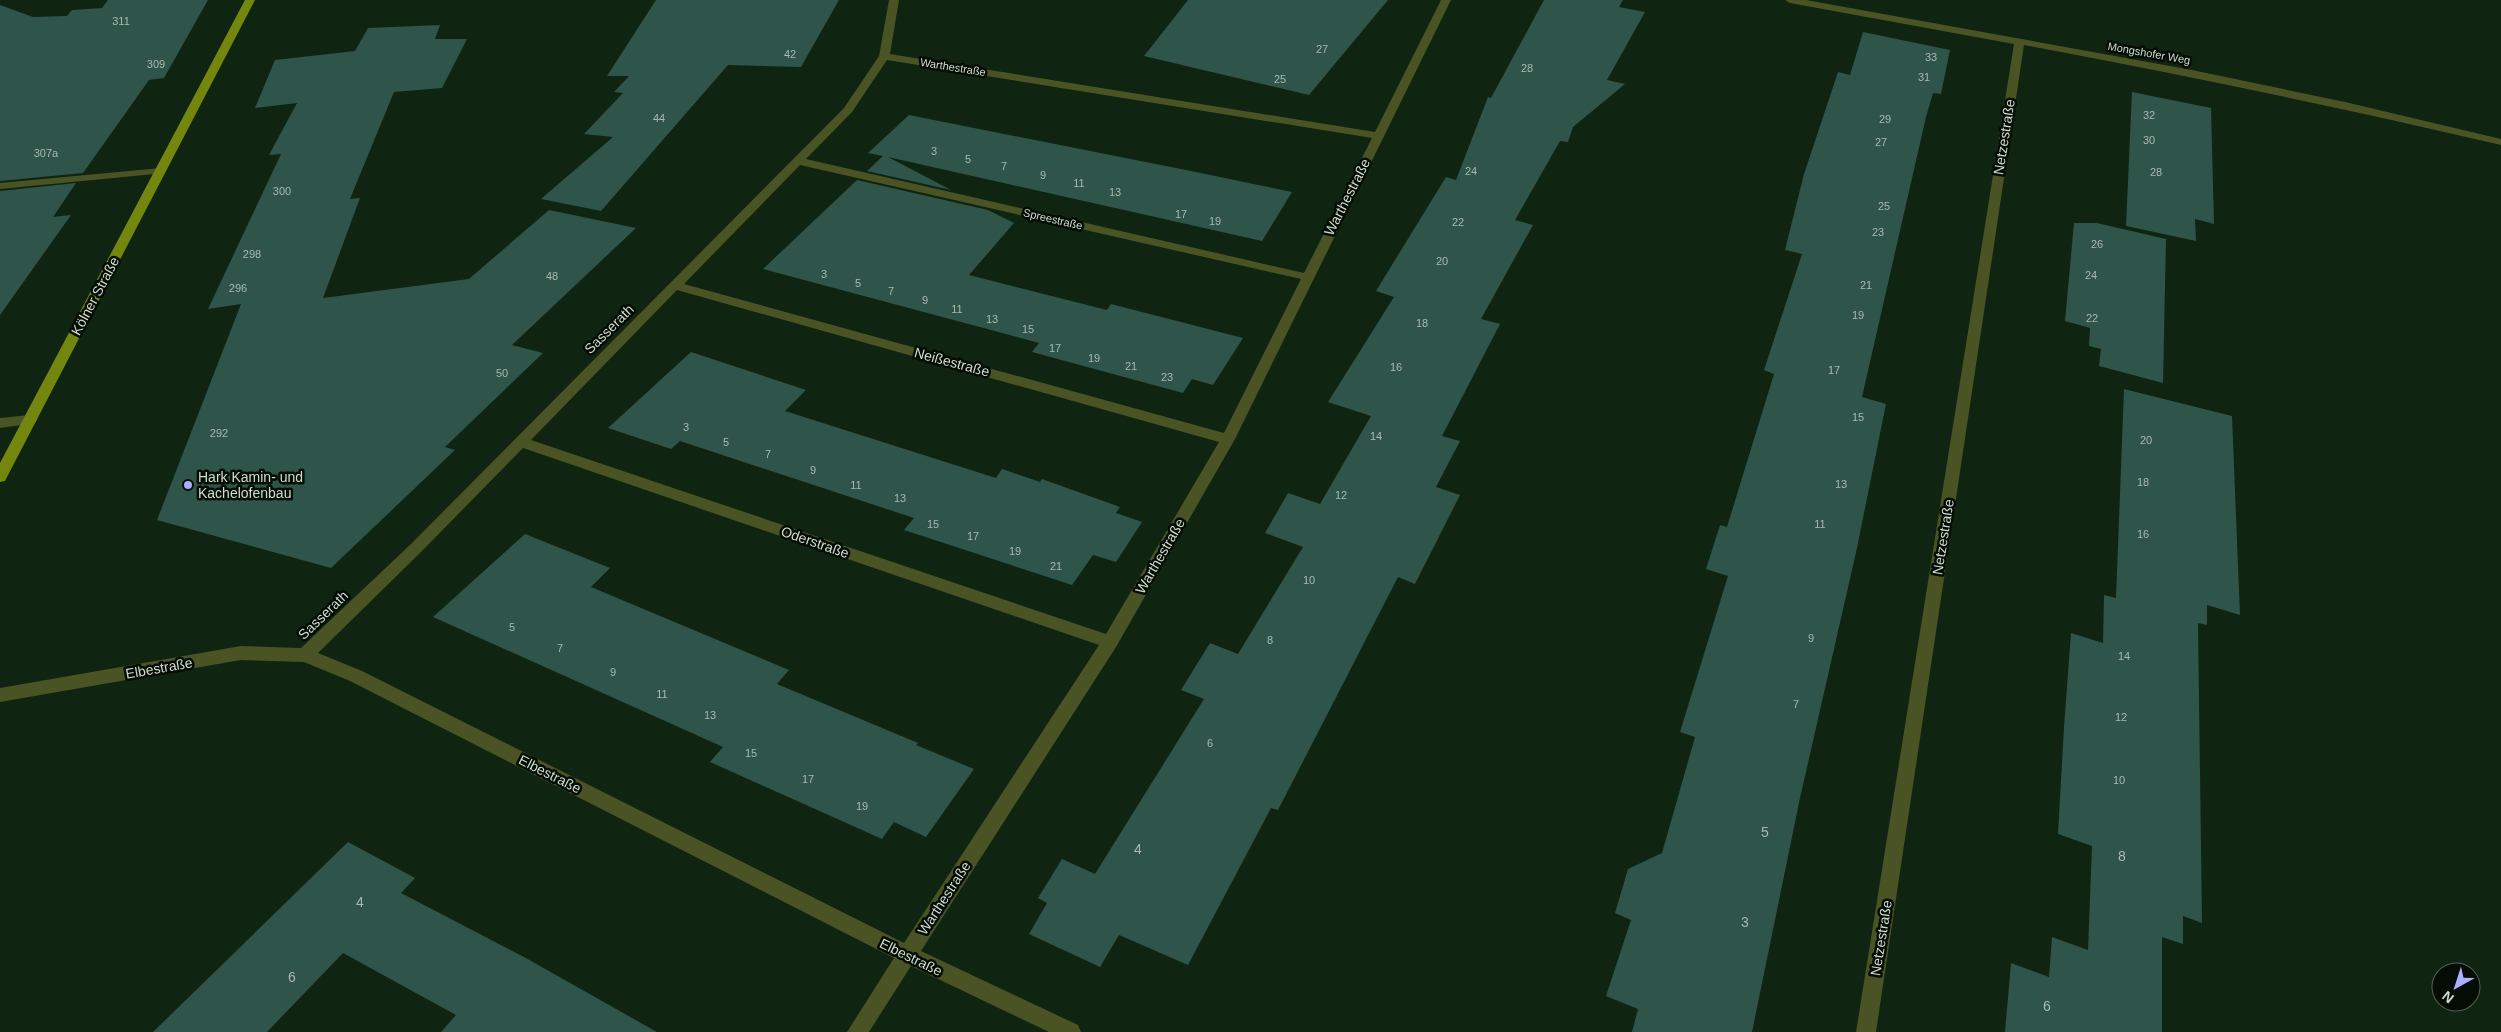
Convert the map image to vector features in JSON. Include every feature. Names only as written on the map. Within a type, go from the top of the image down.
[{"type":"main road","name":"Kölner Straße","points":[[0,477],[250,0]]},
{"type":"street","name":"Sasserath","points":[[305,655],[417,547],[848,110],[884,56],[894,0]]},
{"type":"street","name":"Warthestraße","points":[[857,1032],[1110,642],[1228,438],[1446,0]]},
{"type":"street","name":"Mongshofer Weg","points":[[1790,0],[2192,73],[2345,105],[2501,142]]},
{"type":"street","name":"Netzestraße","points":[[1866,1032],[2019,43]]},
{"type":"street","name":"Warthestraße","points":[[884,56],[1378,136]]},
{"type":"street","name":"Spreestraße","points":[[799,161],[1307,277]]},
{"type":"street","points":[[0,186],[161,171]]},
{"type":"street","name":"Neißestraße","points":[[676,286],[1228,438]]},
{"type":"street","points":[[0,423],[30,420]]},
{"type":"street","name":"Oderstraße","points":[[520,442],[1110,642]]},
{"type":"street","name":"Elbestraße","points":[[0,696],[241,653],[305,655],[356,676],[908,956],[1071,1032]]},
{"type":"building","points":[[108,0],[208,0],[164,78],[149,80],[83,173],[0,181],[0,5],[33,17],[67,16],[72,10],[102,8]]},
{"type":"building","points":[[656,0],[839,0],[801,67],[728,65],[601,211],[541,199],[613,137],[584,134],[623,93],[614,92],[629,76],[607,76]]},
{"type":"building","points":[[1188,0],[1388,0],[1309,95],[1144,56]]},
{"type":"building","points":[[1544,0],[1623,0],[1619,7],[1645,12],[1607,80],[1625,84],[1573,127],[1568,142],[1560,141],[1515,220],[1533,225],[1481,319],[1500,324],[1442,436],[1460,441],[1436,487],[1460,495],[1415,584],[1398,577],[1278,810],[1271,808],[1188,965],[1119,935],[1100,967],[1029,934],[1047,903],[1038,898],[1062,859],[1095,874],[1204,699],[1181,690],[1210,643],[1238,654],[1303,547],[1265,533],[1288,493],[1320,504],[1371,416],[1328,402],[1394,297],[1376,291],[1446,177],[1456,180],[1488,97],[1491,98]]},
{"type":"building","points":[[440,25],[435,39],[467,39],[442,88],[394,92],[350,199],[360,198],[323,298],[469,279],[549,210],[636,228],[512,345],[543,353],[445,447],[455,450],[331,568],[157,520],[241,304],[208,309],[281,154],[269,155],[297,103],[255,108],[275,60],[355,51],[368,28]]},
{"type":"building","points":[[1863,32],[1950,50],[1941,94],[1933,93],[1926,117],[1862,397],[1886,404],[1857,548],[1800,798],[1752,1032],[1632,1032],[1638,1009],[1606,996],[1631,920],[1615,913],[1628,869],[1662,853],[1695,737],[1680,732],[1728,576],[1706,569],[1720,525],[1727,527],[1774,374],[1764,370],[1802,254],[1785,250],[1804,174],[1838,72],[1850,75]]},
{"type":"building","points":[[2132,92],[2211,108],[2214,224],[2195,219],[2196,241],[2126,226]]},
{"type":"building","points":[[909,115],[1292,192],[1262,241],[888,157],[951,190],[867,171],[883,156],[868,153]]},
{"type":"building","points":[[857,180],[988,210],[1014,223],[969,275],[1107,310],[1111,304],[1243,338],[1213,385],[1192,379],[1183,393],[1032,352],[1039,343],[763,269]]},
{"type":"building","points":[[76,183],[53,217],[71,215],[0,315],[0,191]]},
{"type":"building","points":[[2074,223],[2097,223],[2166,239],[2163,383],[2099,366],[2101,349],[2089,346],[2090,328],[2065,321]]},
{"type":"building","points":[[691,352],[806,390],[785,411],[996,478],[1002,469],[1040,482],[1042,479],[1120,507],[1116,513],[1142,522],[1116,562],[1093,555],[1072,585],[904,530],[914,518],[680,441],[671,449],[608,428]]},
{"type":"building","points":[[2124,389],[2232,416],[2240,615],[2207,605],[2207,625],[2198,623],[2202,923],[2183,916],[2183,944],[2162,937],[2162,1032],[2005,1032],[2011,963],[2049,977],[2052,937],[2088,950],[2092,846],[2058,834],[2064,727],[2071,633],[2103,643],[2104,595],[2116,598]]},
{"type":"building","points":[[525,534],[610,568],[591,587],[789,670],[777,684],[918,743],[916,745],[974,769],[926,837],[894,822],[882,839],[710,762],[723,747],[433,617]]},
{"type":"building","points":[[348,842],[415,878],[401,893],[524,957],[657,1032],[441,1032],[456,1015],[343,953],[267,1032],[153,1032]]},
{"type":"place","name":"Hark Kamin- und Kachelofenbau","points":[[188,485]]}]
